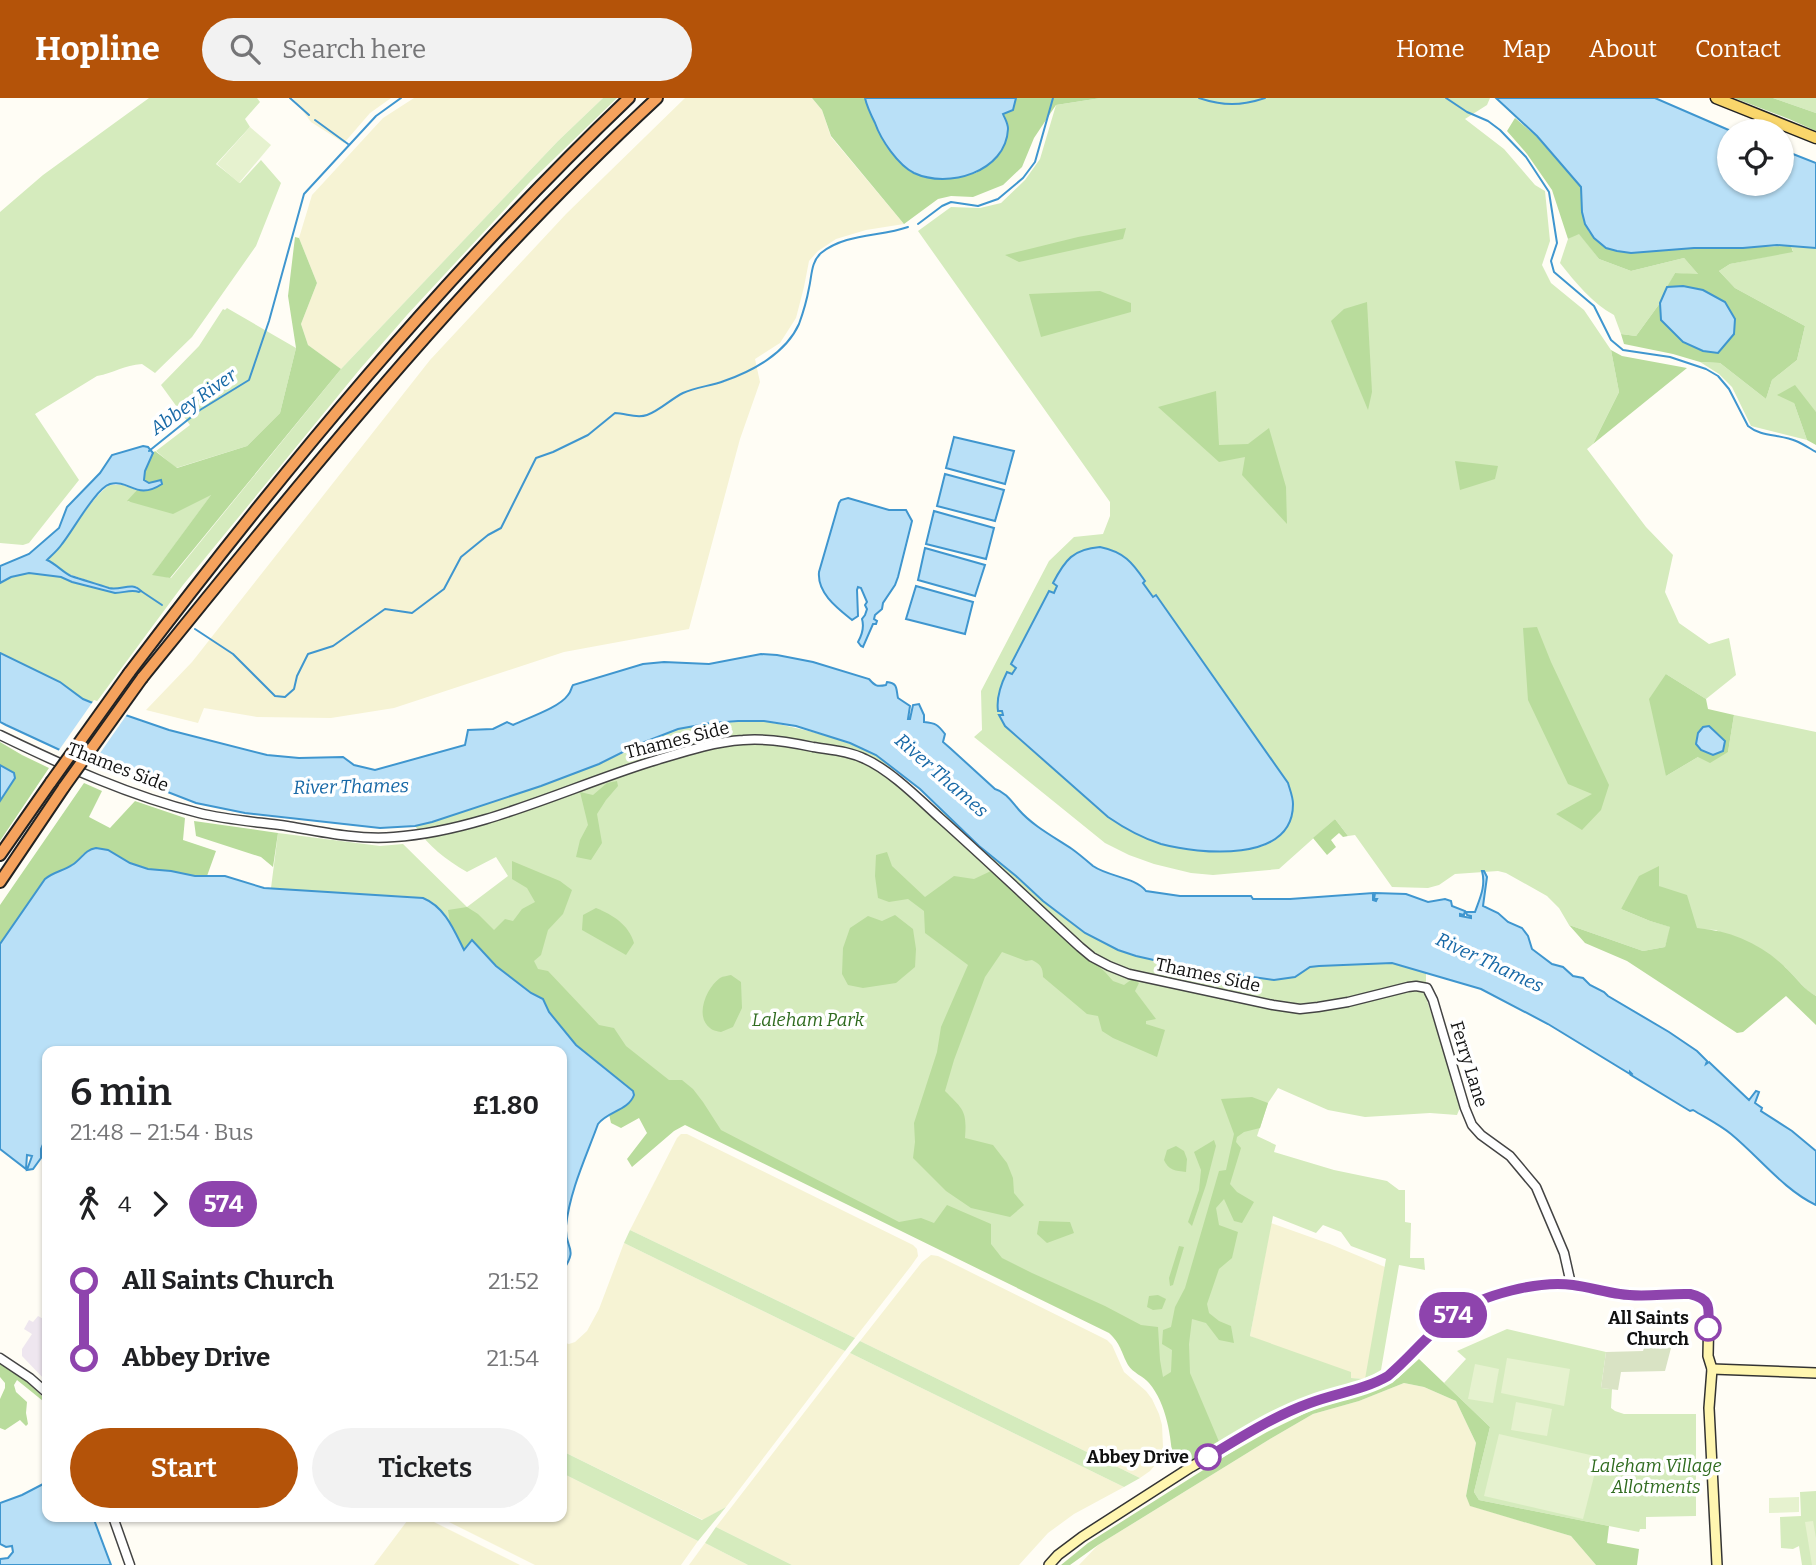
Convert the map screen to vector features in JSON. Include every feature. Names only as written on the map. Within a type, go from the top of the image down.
[{"type":"highway","points":[[0,855],[129,673],[243,525],[401,338],[501,226],[629,98]]},
{"type":"highway","points":[[0,882],[142,678],[301,482],[547,205],[657,98]]},
{"type":"main road","points":[[1716,98],[1816,138]]},
{"type":"main road","points":[[1049,1565],[1082,1537],[1259,1427],[1310,1403],[1376,1383],[1388,1376],[1441,1325],[1462,1309],[1501,1293],[1546,1285],[1570,1284],[1620,1294],[1695,1295],[1704,1299],[1709,1307],[1708,1356],[1712,1369],[1709,1408],[1717,1565]]},
{"type":"main road","points":[[1712,1369],[1816,1373]]},
{"type":"street","name":"Thames Side","points":[[0,735],[139,795],[200,813],[308,830],[392,838],[448,828],[506,813],[680,752],[743,740],[807,745],[851,754],[868,760],[883,770],[912,793],[1080,947],[1092,957],[1121,972],[1300,1009],[1348,1002],[1408,986],[1427,988]]},
{"type":"street","name":"Ferry Lane","points":[[1427,988],[1472,1125],[1480,1135],[1510,1156],[1536,1187],[1564,1253],[1570,1284]]},
{"type":"street","points":[[0,1358],[42,1389]]},
{"type":"street","points":[[115,1522],[130,1565]]},
{"type":"shaded area","points":[[293,98],[391,98],[370,113],[344,143],[311,122]]},
{"type":"shaded area","points":[[414,98],[603,98],[558,141],[341,369],[308,345],[301,324],[317,283],[299,238],[312,195],[383,118]]},
{"type":"shaded area","points":[[685,98],[812,98],[822,110],[831,137],[904,224],[866,230],[836,239],[818,251],[809,261],[796,318],[780,343],[755,359],[760,382],[740,439],[689,629],[564,652],[394,708],[331,718],[257,717],[204,708],[198,723],[146,710],[192,662],[430,360],[566,214]]},
{"type":"shaded area","points":[[681,1134],[687,1134],[917,1249],[918,1256],[855,1338],[630,1230]]},
{"type":"shaded area","points":[[1271,1223],[1385,1267],[1366,1379],[1351,1378],[1250,1336]]},
{"type":"shaded area","points":[[624,1243],[845,1351],[726,1507],[703,1520],[567,1453],[567,1343],[575,1342],[587,1331],[599,1309]]},
{"type":"shaded area","points":[[931,1255],[938,1256],[1107,1340],[1124,1372],[1146,1391],[1159,1414],[1163,1447],[1150,1471],[1140,1478],[860,1341],[922,1262]]},
{"type":"shaded area","points":[[38,1316],[42,1318],[42,1377],[22,1356],[22,1349],[32,1334],[24,1329],[29,1320],[33,1322]]},
{"type":"shaded area","points":[[850,1353],[1124,1487],[1074,1514],[1048,1533],[1019,1565],[792,1565],[716,1527]]},
{"type":"shaded area","points":[[1404,1383],[1424,1387],[1456,1401],[1476,1443],[1466,1496],[1471,1506],[1571,1536],[1596,1565],[1079,1565],[1098,1545],[1313,1414],[1359,1401]]},
{"type":"shaded area","points":[[567,1476],[698,1541],[681,1565],[535,1565],[449,1522],[567,1522]]},
{"type":"shaded area","points":[[406,1522],[434,1522],[520,1565],[374,1565]]},
{"type":"shaded area","points":[[705,1543],[748,1565],[689,1565]]},
{"type":"green space","points":[[149,98],[257,98],[260,102],[245,119],[250,127],[216,164],[240,183],[261,160],[281,183],[256,246],[192,337],[155,373],[142,364],[97,376],[35,414],[79,480],[29,543],[0,543],[0,212],[43,175]]},
{"type":"green space","points":[[603,98],[617,98],[531,181],[360,369],[183,585],[95,704],[83,699],[60,682],[0,653],[0,583],[11,577],[29,573],[61,577],[115,593],[140,591],[136,586],[112,589],[66,573],[47,560],[92,502],[109,485],[123,485],[137,490],[128,502],[212,494],[153,574],[171,578],[341,369],[558,141]]},
{"type":"green space","points":[[812,98],[865,98],[886,146],[911,172],[940,179],[976,173],[1002,151],[1007,123],[1003,114],[1011,111],[1016,98],[1101,98],[1056,105],[1034,138],[1022,167],[1003,185],[973,197],[951,196],[938,199],[904,224],[831,136],[822,110]]},
{"type":"green space","points":[[1101,98],[1490,98],[1487,105],[1465,119],[1504,149],[1535,185],[1545,191],[1550,241],[1542,265],[1551,283],[1584,310],[1611,350],[1619,392],[1593,444],[1587,449],[1646,527],[1673,555],[1665,592],[1679,623],[1709,644],[1729,638],[1736,675],[1706,699],[1666,674],[1666,776],[1698,757],[1728,752],[1734,715],[1816,732],[1816,996],[1785,967],[1716,930],[1697,929],[1659,886],[1658,867],[1621,909],[1671,927],[1665,947],[1643,951],[1569,925],[1559,908],[1547,896],[1506,873],[1498,871],[1455,874],[1439,885],[1428,888],[1392,887],[1355,835],[1348,836],[1335,819],[1279,869],[1213,875],[1191,873],[1154,864],[1105,843],[974,737],[982,730],[981,691],[1049,561],[1074,537],[1103,534],[1110,516],[1110,502],[918,231],[951,207],[980,208],[1001,203],[1025,180],[1040,159],[1056,105]],"holes":[[[1145,581],[1143,582],[1153,597],[1156,596],[1288,783],[1291,806],[1285,830],[1276,840],[1262,846],[1227,852],[1190,849],[1147,838],[1108,817],[1005,726],[1001,710],[1008,672],[1012,675],[1016,667],[1011,665],[1049,591],[1054,593],[1058,585],[1053,583]]]},
{"type":"green space","points":[[1734,98],[1773,98],[1816,113],[1816,131]]},
{"type":"green space","points":[[1773,98],[1816,98],[1816,113]]},
{"type":"green space","points":[[1515,118],[1536,136],[1581,187],[1582,212],[1589,232],[1617,251],[1631,253],[1694,248],[1791,246],[1793,252],[1730,264],[1719,271],[1735,288],[1805,326],[1797,360],[1772,380],[1766,399],[1720,363],[1700,362],[1624,344],[1621,334],[1636,336],[1660,303],[1661,320],[1683,342],[1703,351],[1718,353],[1683,286],[1667,287],[1675,273],[1698,274],[1684,258],[1631,271],[1599,259],[1579,234],[1568,239],[1552,190],[1507,131]]},
{"type":"green space","points":[[250,127],[271,145],[239,183],[217,164]]},
{"type":"green space","points":[[1126,228],[1123,239],[1019,262],[1005,255],[1078,237]]},
{"type":"green space","points":[[1579,233],[1599,259],[1631,271],[1684,258],[1699,275],[1675,273],[1660,303],[1636,336],[1621,334],[1614,315],[1591,299],[1560,263],[1568,239]]},
{"type":"green space","points":[[295,237],[299,238],[317,283],[301,324],[308,345],[341,369],[170,578],[152,575],[211,495],[173,514],[127,501],[137,490],[150,490],[162,484],[147,483],[144,480],[153,453],[155,451],[177,468],[247,446],[280,413],[296,348],[288,296]]},
{"type":"green space","points":[[1791,246],[1816,248],[1816,412],[1794,403],[1807,440],[1751,426],[1732,387],[1719,374],[1700,362],[1720,363],[1766,399],[1772,380],[1797,360],[1805,326],[1735,288],[1719,271],[1730,264],[1793,251]]},
{"type":"green space","points":[[1100,291],[1131,303],[1131,312],[1041,337],[1029,294]]},
{"type":"green space","points":[[1367,302],[1372,392],[1368,410],[1331,321],[1344,309]]},
{"type":"green space","points":[[227,308],[296,348],[280,413],[247,446],[176,468],[156,451],[190,425],[161,385],[199,346],[223,309]]},
{"type":"green space","points":[[1611,350],[1622,356],[1687,368],[1593,444],[1619,392]]},
{"type":"green space","points":[[1795,385],[1816,412],[1816,445],[1807,440],[1794,403],[1777,395]]},
{"type":"green space","points":[[1216,391],[1219,445],[1248,444],[1269,428],[1286,487],[1287,524],[1242,475],[1245,457],[1219,462],[1158,407]]},
{"type":"green space","points":[[1455,461],[1498,466],[1495,479],[1460,490]]},
{"type":"green space","points":[[1537,627],[1609,785],[1601,810],[1582,830],[1556,814],[1592,794],[1568,784],[1528,700],[1523,628]]},
{"type":"green space","points":[[1666,674],[1706,699],[1708,709],[1734,715],[1728,752],[1710,763],[1698,757],[1666,776],[1649,699]]},
{"type":"green space","name":"Laleham Park","points":[[764,721],[835,738],[876,755],[1016,876],[1118,950],[1185,967],[1268,979],[1310,967],[1337,964],[1392,963],[1426,972],[1426,997],[1461,1105],[1457,1115],[1430,1113],[1365,1117],[1328,1110],[1278,1088],[1268,1103],[1257,1136],[1276,1145],[1274,1152],[1334,1170],[1387,1181],[1399,1190],[1405,1190],[1405,1222],[1411,1223],[1410,1258],[1424,1258],[1425,1270],[1399,1265],[1381,1370],[1365,1378],[1386,1259],[1351,1246],[1341,1232],[1323,1225],[1316,1233],[1273,1216],[1250,1336],[1351,1372],[1351,1378],[1363,1379],[1281,1410],[1184,1464],[1158,1385],[1117,1332],[685,1120],[549,1012],[543,999],[472,941],[464,951],[423,898],[271,888],[278,833],[380,846],[403,844],[467,907],[508,876],[496,857],[467,872],[438,852],[415,826],[542,786],[678,729],[711,723]]},
{"type":"green space","points":[[0,742],[49,768],[0,841],[0,801],[15,778],[14,773],[0,765]]},
{"type":"green space","points":[[617,781],[618,786],[597,814],[602,843],[591,860],[576,857],[580,840],[588,825],[580,792],[593,795],[607,783]]},
{"type":"green space","points":[[84,783],[102,791],[89,817],[110,828],[135,801],[185,818],[183,840],[216,851],[207,876],[148,869],[130,863],[108,850],[96,848],[83,854],[74,865],[45,879],[0,944],[0,905]]},
{"type":"green space","points":[[1335,819],[1348,836],[1343,837],[1339,833],[1331,840],[1336,847],[1327,855],[1313,838]]},
{"type":"green space","points":[[194,821],[278,833],[273,867],[261,857],[196,836]]},
{"type":"green space","points":[[887,852],[892,866],[925,897],[954,876],[974,879],[991,871],[1113,981],[1124,985],[1132,979],[1139,983],[1135,991],[1156,1019],[1146,1021],[1146,1024],[1165,1030],[1157,1057],[1113,1038],[1102,1031],[1098,1016],[1087,1014],[1043,977],[1042,968],[1037,963],[1002,952],[985,977],[945,1091],[963,1112],[965,1138],[993,1145],[1007,1163],[1013,1178],[1014,1193],[1024,1205],[1010,1217],[971,1208],[946,1191],[913,1158],[914,1123],[937,1052],[941,1027],[968,965],[925,933],[924,911],[908,899],[889,902],[878,898],[876,855]]},
{"type":"green space","points":[[512,861],[560,881],[572,890],[563,914],[548,930],[541,955],[534,961],[538,969],[548,971],[599,1025],[614,1028],[626,1046],[669,1080],[682,1080],[693,1089],[721,1130],[899,1222],[921,1218],[934,1223],[947,1205],[991,1224],[991,1244],[1002,1258],[1141,1325],[1158,1327],[1163,1377],[1171,1372],[1172,1350],[1162,1344],[1163,1330],[1171,1327],[1219,1171],[1226,1170],[1234,1134],[1221,1099],[1252,1097],[1268,1103],[1260,1128],[1244,1132],[1237,1137],[1236,1142],[1241,1148],[1230,1184],[1237,1192],[1254,1202],[1242,1223],[1234,1221],[1224,1199],[1216,1208],[1219,1225],[1238,1232],[1232,1258],[1219,1269],[1207,1304],[1209,1313],[1231,1326],[1234,1343],[1219,1340],[1206,1323],[1192,1319],[1190,1373],[1220,1444],[1184,1464],[1173,1464],[1169,1432],[1160,1401],[1149,1383],[1130,1368],[1109,1333],[685,1125],[674,1131],[632,1167],[627,1159],[647,1133],[639,1118],[621,1128],[611,1123],[608,1110],[613,1075],[576,1045],[549,1012],[543,999],[496,966],[472,941],[464,951],[450,923],[448,910],[467,907],[494,930],[505,919],[513,921],[522,909],[535,902],[527,888],[512,879]]},
{"type":"green space","points":[[1659,866],[1659,886],[1687,895],[1697,928],[1722,932],[1757,946],[1777,960],[1816,996],[1816,1025],[1786,996],[1743,1032],[1737,1033],[1627,961],[1585,943],[1569,925],[1643,951],[1665,947],[1670,927],[1621,909],[1639,876]]},
{"type":"green space","points":[[596,908],[614,917],[628,930],[634,943],[626,955],[582,930],[583,915]]},
{"type":"green space","points":[[895,915],[913,929],[915,967],[896,983],[863,988],[848,985],[842,974],[843,948],[850,928],[868,916],[882,921]]},
{"type":"green space","points":[[731,975],[741,982],[742,1008],[733,1027],[721,1032],[715,1031],[705,1023],[704,1002],[715,982],[721,977]]},
{"type":"green space","points":[[1214,1140],[1216,1146],[1192,1226],[1188,1222],[1199,1190],[1201,1170],[1194,1152]]},
{"type":"green space","points":[[1176,1146],[1184,1151],[1187,1159],[1186,1172],[1170,1168],[1164,1160],[1167,1150]]},
{"type":"green space","points":[[1039,1221],[1070,1222],[1074,1233],[1047,1243],[1037,1234]]},
{"type":"green space","points":[[630,1230],[855,1338],[845,1351],[624,1243]]},
{"type":"green space","points":[[1179,1246],[1184,1247],[1173,1285],[1170,1286],[1169,1278]]},
{"type":"green space","points":[[1158,1295],[1166,1299],[1162,1309],[1153,1310],[1147,1307],[1149,1296]]},
{"type":"green space","name":"Laleham Village Allotments","points":[[1507,1329],[1606,1352],[1601,1388],[1612,1389],[1611,1408],[1615,1411],[1624,1414],[1696,1414],[1696,1516],[1646,1517],[1646,1529],[1640,1529],[1639,1532],[1479,1500],[1474,1492],[1490,1427],[1444,1383],[1466,1359],[1457,1351]]},
{"type":"green space","points":[[1657,1334],[1671,1348],[1665,1371],[1621,1372],[1618,1390],[1601,1388],[1606,1352],[1643,1351],[1644,1348],[1649,1348]]},
{"type":"green space","points":[[860,1341],[1140,1478],[1124,1487],[850,1353]]},
{"type":"green space","points":[[1507,1358],[1570,1369],[1564,1406],[1501,1393]]},
{"type":"green space","points":[[1419,1359],[1490,1427],[1474,1492],[1479,1500],[1609,1526],[1607,1543],[1639,1549],[1637,1565],[1596,1565],[1571,1536],[1470,1506],[1466,1496],[1476,1443],[1456,1401],[1424,1387],[1404,1383],[1359,1401],[1313,1414],[1098,1545],[1070,1565],[1061,1565],[1088,1543],[1227,1455],[1312,1410],[1377,1389],[1398,1378]]},
{"type":"green space","points":[[0,1363],[24,1379],[42,1396],[42,1400],[17,1380],[14,1385],[16,1392],[27,1402],[26,1426],[20,1420],[5,1430],[0,1428],[0,1399],[5,1383],[0,1377]]},
{"type":"green space","points":[[1475,1364],[1499,1369],[1493,1403],[1468,1399]]},
{"type":"green space","points":[[1516,1402],[1552,1409],[1547,1436],[1511,1430]]},
{"type":"green space","points":[[1499,1434],[1599,1457],[1583,1519],[1484,1496]]},
{"type":"green space","points":[[567,1453],[702,1520],[726,1507],[698,1541],[567,1476]]},
{"type":"green space","points":[[1816,1491],[1816,1565],[1802,1565],[1799,1546],[1793,1549],[1781,1548],[1780,1517],[1801,1516],[1800,1492]]},
{"type":"green space","points":[[1799,1497],[1799,1512],[1769,1513],[1769,1498]]},
{"type":"green space","points":[[1813,1521],[1816,1565],[1812,1565],[1805,1522]]},
{"type":"green space","points":[[716,1527],[792,1565],[748,1565],[705,1543]]},
{"type":"water","points":[[865,98],[1016,98],[1013,110],[1003,114],[1008,129],[1005,144],[997,156],[973,173],[943,179],[914,173],[902,164],[881,137]]},
{"type":"water","points":[[1496,98],[1655,98],[1717,125],[1717,196],[1794,196],[1794,154],[1816,163],[1816,248],[1777,245],[1631,253],[1606,248],[1594,238],[1585,224],[1581,187],[1537,136]]},
{"type":"water","points":[[1683,286],[1703,290],[1725,302],[1735,319],[1734,334],[1718,353],[1703,351],[1683,342],[1661,320],[1660,303],[1667,287]]},
{"type":"water","points":[[954,437],[1014,451],[1005,484],[946,468]]},
{"type":"water","points":[[143,446],[153,453],[144,480],[149,483],[161,480],[162,484],[146,490],[117,483],[104,487],[47,560],[71,576],[113,589],[130,586],[141,591],[115,593],[61,577],[29,573],[0,583],[0,566],[29,554],[59,528],[67,507],[100,473],[112,455]]},
{"type":"water","points":[[945,474],[1004,490],[995,521],[937,506]]},
{"type":"water","points":[[848,498],[889,510],[906,510],[912,521],[895,585],[882,609],[875,615],[876,624],[873,624],[863,647],[858,642],[867,602],[861,588],[858,587],[857,590],[858,616],[852,620],[829,599],[819,580],[839,503]]},
{"type":"water","points":[[934,511],[994,528],[986,559],[926,544]]},
{"type":"water","points":[[1100,547],[1121,555],[1136,568],[1145,581],[1143,583],[1153,597],[1156,595],[1288,783],[1293,804],[1289,823],[1278,837],[1261,846],[1219,852],[1178,848],[1147,839],[1108,817],[1005,726],[999,715],[1003,715],[1002,711],[998,711],[1001,686],[1007,672],[1012,674],[1016,668],[1011,664],[1049,591],[1054,593],[1057,586],[1053,583],[1076,553]]},
{"type":"water","points":[[925,548],[985,565],[975,596],[918,580]]},
{"type":"water","points":[[916,586],[973,602],[965,634],[906,619]]},
{"type":"water","name":"River Thames","points":[[0,653],[60,682],[83,699],[169,730],[267,755],[299,758],[343,757],[354,765],[375,770],[465,745],[468,730],[493,729],[507,722],[513,725],[564,700],[573,685],[643,664],[709,664],[761,654],[777,655],[813,662],[869,679],[876,685],[891,683],[896,687],[898,698],[910,706],[908,719],[913,705],[919,704],[924,722],[936,725],[945,734],[943,742],[995,789],[1006,795],[1031,821],[1093,866],[1135,883],[1146,891],[1180,896],[1251,896],[1253,899],[1373,893],[1373,900],[1376,901],[1375,893],[1406,894],[1428,902],[1445,899],[1451,901],[1452,906],[1465,911],[1464,915],[1460,916],[1471,918],[1466,912],[1475,912],[1482,892],[1484,871],[1487,877],[1483,906],[1522,928],[1532,949],[1552,964],[1563,967],[1573,976],[1583,978],[1590,985],[1697,1051],[1707,1061],[1706,1064],[1709,1062],[1749,1100],[1756,1091],[1759,1092],[1755,1103],[1762,1108],[1761,1111],[1816,1151],[1816,1205],[1793,1191],[1718,1125],[1693,1110],[1690,1111],[1548,1024],[1481,989],[1392,963],[1310,967],[1295,977],[1274,980],[1185,967],[1118,950],[1085,933],[1043,901],[979,846],[920,789],[876,755],[850,743],[796,726],[764,721],[738,721],[678,729],[541,786],[432,822],[380,828],[245,813],[196,803],[62,751],[0,722]]},
{"type":"water","points":[[1709,726],[1725,741],[1723,751],[1713,755],[1701,750],[1696,744],[1698,733],[1703,727]]},
{"type":"water","points":[[0,765],[14,773],[15,778],[0,801]]},
{"type":"water","points":[[96,848],[108,850],[130,863],[148,869],[195,876],[225,876],[264,888],[423,898],[431,902],[443,913],[464,950],[472,940],[496,966],[543,999],[549,1012],[576,1045],[633,1091],[634,1095],[623,1108],[598,1124],[579,1174],[567,1221],[567,1046],[42,1046],[41,1158],[33,1169],[27,1170],[32,1156],[27,1155],[26,1169],[0,1149],[0,944],[45,879],[72,865]]},
{"type":"water","points":[[567,1238],[571,1252],[567,1264]]},
{"type":"water","points":[[42,1485],[42,1522],[95,1522],[111,1565],[0,1565],[0,1559],[8,1558],[13,1552],[12,1546],[0,1544],[0,1503]]},
{"type":"pier","points":[[94,700],[128,713],[91,766],[57,753]]},
{"type":"waterway","points":[[290,98],[309,115]]},
{"type":"waterway","name":"Abbey River","points":[[149,451],[200,410],[249,380],[269,321],[304,194],[376,116],[401,98]]},
{"type":"waterway","points":[[918,224],[951,202],[978,206],[998,199],[1023,178],[1035,162],[1053,98]]},
{"type":"waterway","name":"Abbey River","points":[[1199,98],[1232,104],[1265,98]]},
{"type":"waterway","name":"Abbey River","points":[[1446,98],[1467,112],[1488,121],[1526,157],[1549,192],[1557,243],[1551,261],[1554,272],[1594,306],[1611,340],[1623,350],[1670,357],[1706,369],[1718,376],[1729,389],[1748,426],[1753,430],[1796,441],[1816,452]]},
{"type":"waterway","points":[[315,120],[348,144]]},
{"type":"waterway","points":[[195,629],[233,654],[275,696],[285,697],[294,689],[308,654],[333,646],[385,609],[412,613],[444,589],[461,557],[501,528],[536,458],[588,435],[615,413],[647,415],[683,393],[724,381],[768,360],[786,344],[799,324],[814,265],[821,253],[841,242],[908,227]]},
{"type":"waterway","points":[[141,591],[162,605]]},
{"type":"bus line","name":"574","points":[[1208,1457],[1281,1415],[1310,1403],[1376,1383],[1388,1376],[1452,1315],[1471,1304],[1501,1293],[1546,1285],[1570,1284],[1620,1294],[1690,1294],[1704,1299],[1707,1303],[1708,1328]]},
{"type":"place","name":"All Saints Church","points":[[1708,1328]]},
{"type":"place","name":"Abbey Drive","points":[[1208,1457]]}]
